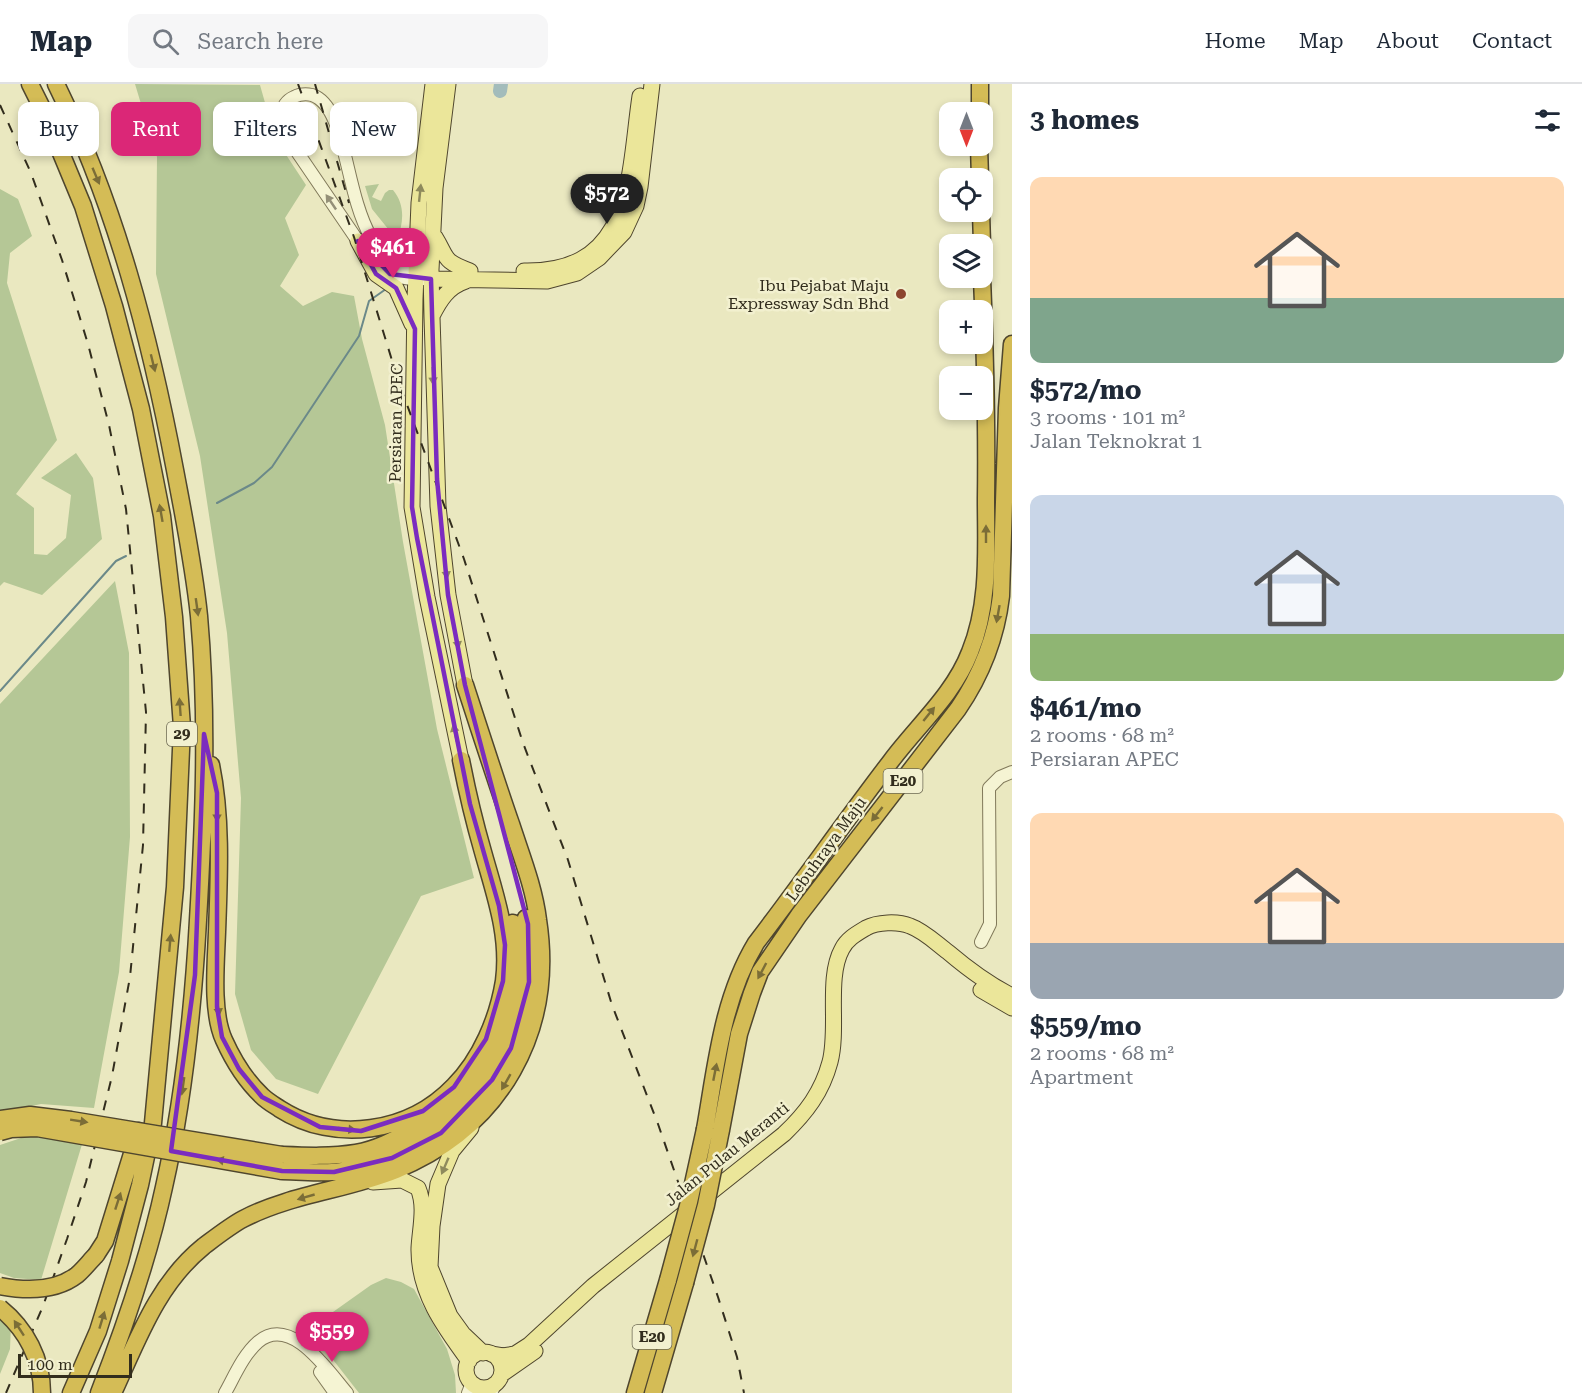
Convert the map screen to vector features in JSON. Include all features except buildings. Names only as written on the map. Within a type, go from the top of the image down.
[{"type":"highway","name":"29","points":[[30,84],[83,206],[114,306],[141,409],[162,516],[174,617],[182,727],[175,887],[153,1123],[140,1185],[98,1331],[71,1393]]},
{"type":"highway","name":"29","points":[[56,84],[105,198],[137,298],[163,404],[183,511],[198,615],[204,734],[199,911],[183,1088],[164,1189],[122,1334],[99,1393]]},
{"type":"highway","points":[[980,84],[980,102]]},
{"type":"highway","name":"Lebuhraya Maju","points":[[653,1393],[686,1283],[706,1205],[724,1027],[744,963],[756,943],[892,759],[954,682],[964,667],[975,639],[984,596],[986,566],[987,454],[982,288]]},
{"type":"highway","name":"Lebuhraya Maju","points":[[635,1393],[689,1202],[760,972],[799,915],[958,709],[972,689],[988,655],[1001,596],[1007,408],[1012,344]]},
{"type":"highway","points":[[113,1393],[151,1312],[172,1278],[203,1247],[243,1219],[282,1204],[397,1170],[447,1143],[492,1102],[504,1087],[522,1053],[533,1022],[541,981],[542,961],[538,920],[534,899],[465,685]]},
{"type":"highway","points":[[0,1119],[8,1116],[30,1115],[60,1118],[334,1172],[392,1158],[441,1133],[468,1108],[492,1080],[511,1048],[521,1020],[529,982],[530,962],[528,924],[522,895],[491,789],[465,685]]},
{"type":"highway","points":[[204,734],[217,793],[218,892],[215,976],[222,1037],[238,1069],[262,1097],[293,1117],[320,1127],[361,1131],[388,1126],[423,1111],[454,1087],[470,1068],[486,1039],[504,981],[505,945],[499,906],[473,816],[461,760]]},
{"type":"highway","points":[[0,1132],[11,1129],[37,1128],[282,1163],[357,1153],[389,1144],[430,1120],[461,1095],[480,1074],[497,1043],[506,1020],[515,983],[517,946],[513,917],[502,877],[471,783],[461,760]]},
{"type":"highway","points":[[0,1286],[18,1290],[49,1288],[76,1275],[105,1241],[142,1120],[167,974]]},
{"type":"highway","points":[[0,1308],[15,1320],[35,1352],[42,1379],[42,1393]]},
{"type":"main road","name":"Persiaran APEC","points":[[433,84],[421,188],[417,252],[424,274],[432,317],[438,506],[448,595],[465,685]]},
{"type":"main road","name":"Persiaran APEC","points":[[448,84],[435,188],[434,235],[424,274],[415,329],[412,507],[427,597],[461,760]]},
{"type":"main road","points":[[424,274],[471,275],[556,269],[579,261],[605,240],[614,228],[626,195],[642,84]]},
{"type":"main road","points":[[434,235],[444,256],[471,275],[536,282],[558,280],[591,265],[624,232],[633,214],[640,187],[652,84]]},
{"type":"main road","points":[[358,241],[376,274],[396,288],[415,329]]},
{"type":"main road","points":[[385,255],[399,251],[404,246],[417,252]]},
{"type":"main road","points":[[432,317],[439,303],[452,288],[471,275]]},
{"type":"main road","name":"Jalan Pulau Meranti","points":[[481,1356],[515,1354],[529,1345],[593,1286],[784,1134],[802,1117],[813,1103],[824,1082],[830,1062],[834,1045],[835,969],[842,949],[852,936],[872,925],[908,925],[921,931],[1007,992]]},
{"type":"main road","name":"Jalan Pulau Meranti","points":[[496,1384],[598,1293],[790,1142],[810,1123],[832,1088],[840,1066],[843,1046],[845,971],[849,956],[858,944],[874,934],[905,933],[984,992],[1012,1008]]},
{"type":"main road","points":[[481,1356],[450,1316],[430,1267],[430,1248],[434,1204],[444,1167],[452,1151],[492,1102]]},
{"type":"main road","points":[[338,1188],[402,1180],[418,1188],[422,1203],[420,1269],[423,1283],[441,1322],[481,1356],[500,1362],[496,1384],[483,1388],[470,1388],[466,1372],[481,1356]]},
{"type":"street","points":[[299,95],[313,96],[322,100],[338,134],[362,217],[375,245],[398,265],[424,274],[399,278],[378,268],[287,137],[282,122],[282,110],[285,103],[299,95]]},
{"type":"street","points":[[981,942],[990,924],[989,788],[1000,777],[1012,772]]},
{"type":"street","points":[[225,1393],[251,1350],[271,1334],[285,1335],[311,1349],[348,1393]]},
{"type":"street","points":[[303,1346],[335,1393]]},
{"type":"highlighted area","points":[[358,241],[390,274],[431,279],[437,479],[448,595],[465,685],[528,924],[529,982],[511,1048],[492,1080],[441,1133],[392,1158],[334,1172],[282,1171],[171,1151],[195,975],[204,734],[217,793],[217,1007],[222,1037],[239,1069],[262,1097],[320,1127],[361,1131],[423,1111],[454,1087],[486,1039],[503,981],[505,945],[499,906],[470,804],[412,507],[415,329],[396,288],[376,274]]},
{"type":"green space","points":[[135,84],[260,85],[265,102],[213,102],[213,156],[287,156],[306,185],[285,218],[299,255],[280,286],[303,306],[332,292],[354,296],[362,339],[385,425],[403,542],[437,729],[474,878],[421,896],[318,1094],[276,1079],[251,1050],[235,994],[241,798],[227,633],[200,456],[156,274],[157,156],[201,156],[201,102],[140,102]]},
{"type":"green space","points":[[379,184],[372,197],[381,201],[385,193],[393,190],[400,201],[402,220],[397,240],[372,209],[365,186]]},
{"type":"green space","points":[[0,189],[18,199],[32,236],[10,253],[7,283],[57,440],[16,494],[34,508],[34,554],[47,555],[66,538],[71,495],[41,478],[76,453],[93,478],[102,539],[42,595],[4,582],[0,586]]},
{"type":"green space","points":[[115,581],[129,653],[130,837],[119,972],[94,1108],[41,1104],[0,1113],[0,704]]},
{"type":"green space","points":[[30,1135],[83,1141],[41,1280],[14,1278],[0,1273],[0,1145]]},
{"type":"green space","points":[[386,1278],[414,1289],[447,1349],[455,1375],[456,1393],[359,1393],[309,1329],[371,1285]]},
{"type":"green space","points":[[0,1315],[11,1324],[10,1349],[0,1374]]},
{"type":"waterway","points":[[500,91],[501,84]]},
{"type":"waterway","points":[[217,503],[254,483],[272,467],[359,336],[369,301],[386,289]]},
{"type":"waterway","points":[[0,691],[116,561],[126,556]]},
{"type":"railway","points":[[298,84],[354,237],[399,383],[464,559],[523,743],[568,860],[612,1005],[658,1124],[718,1297],[737,1357],[744,1393]]},
{"type":"railway","points":[[315,84],[349,203]]},
{"type":"railway","points":[[0,105],[31,173],[62,260],[88,344],[109,425],[126,509],[146,712],[143,845],[130,977],[112,1076],[86,1182],[67,1239],[43,1306],[6,1393]]},
{"type":"place","name":"Ibu Pejabat Maju Expressway Sdn Bhd","points":[[901,294]]}]
